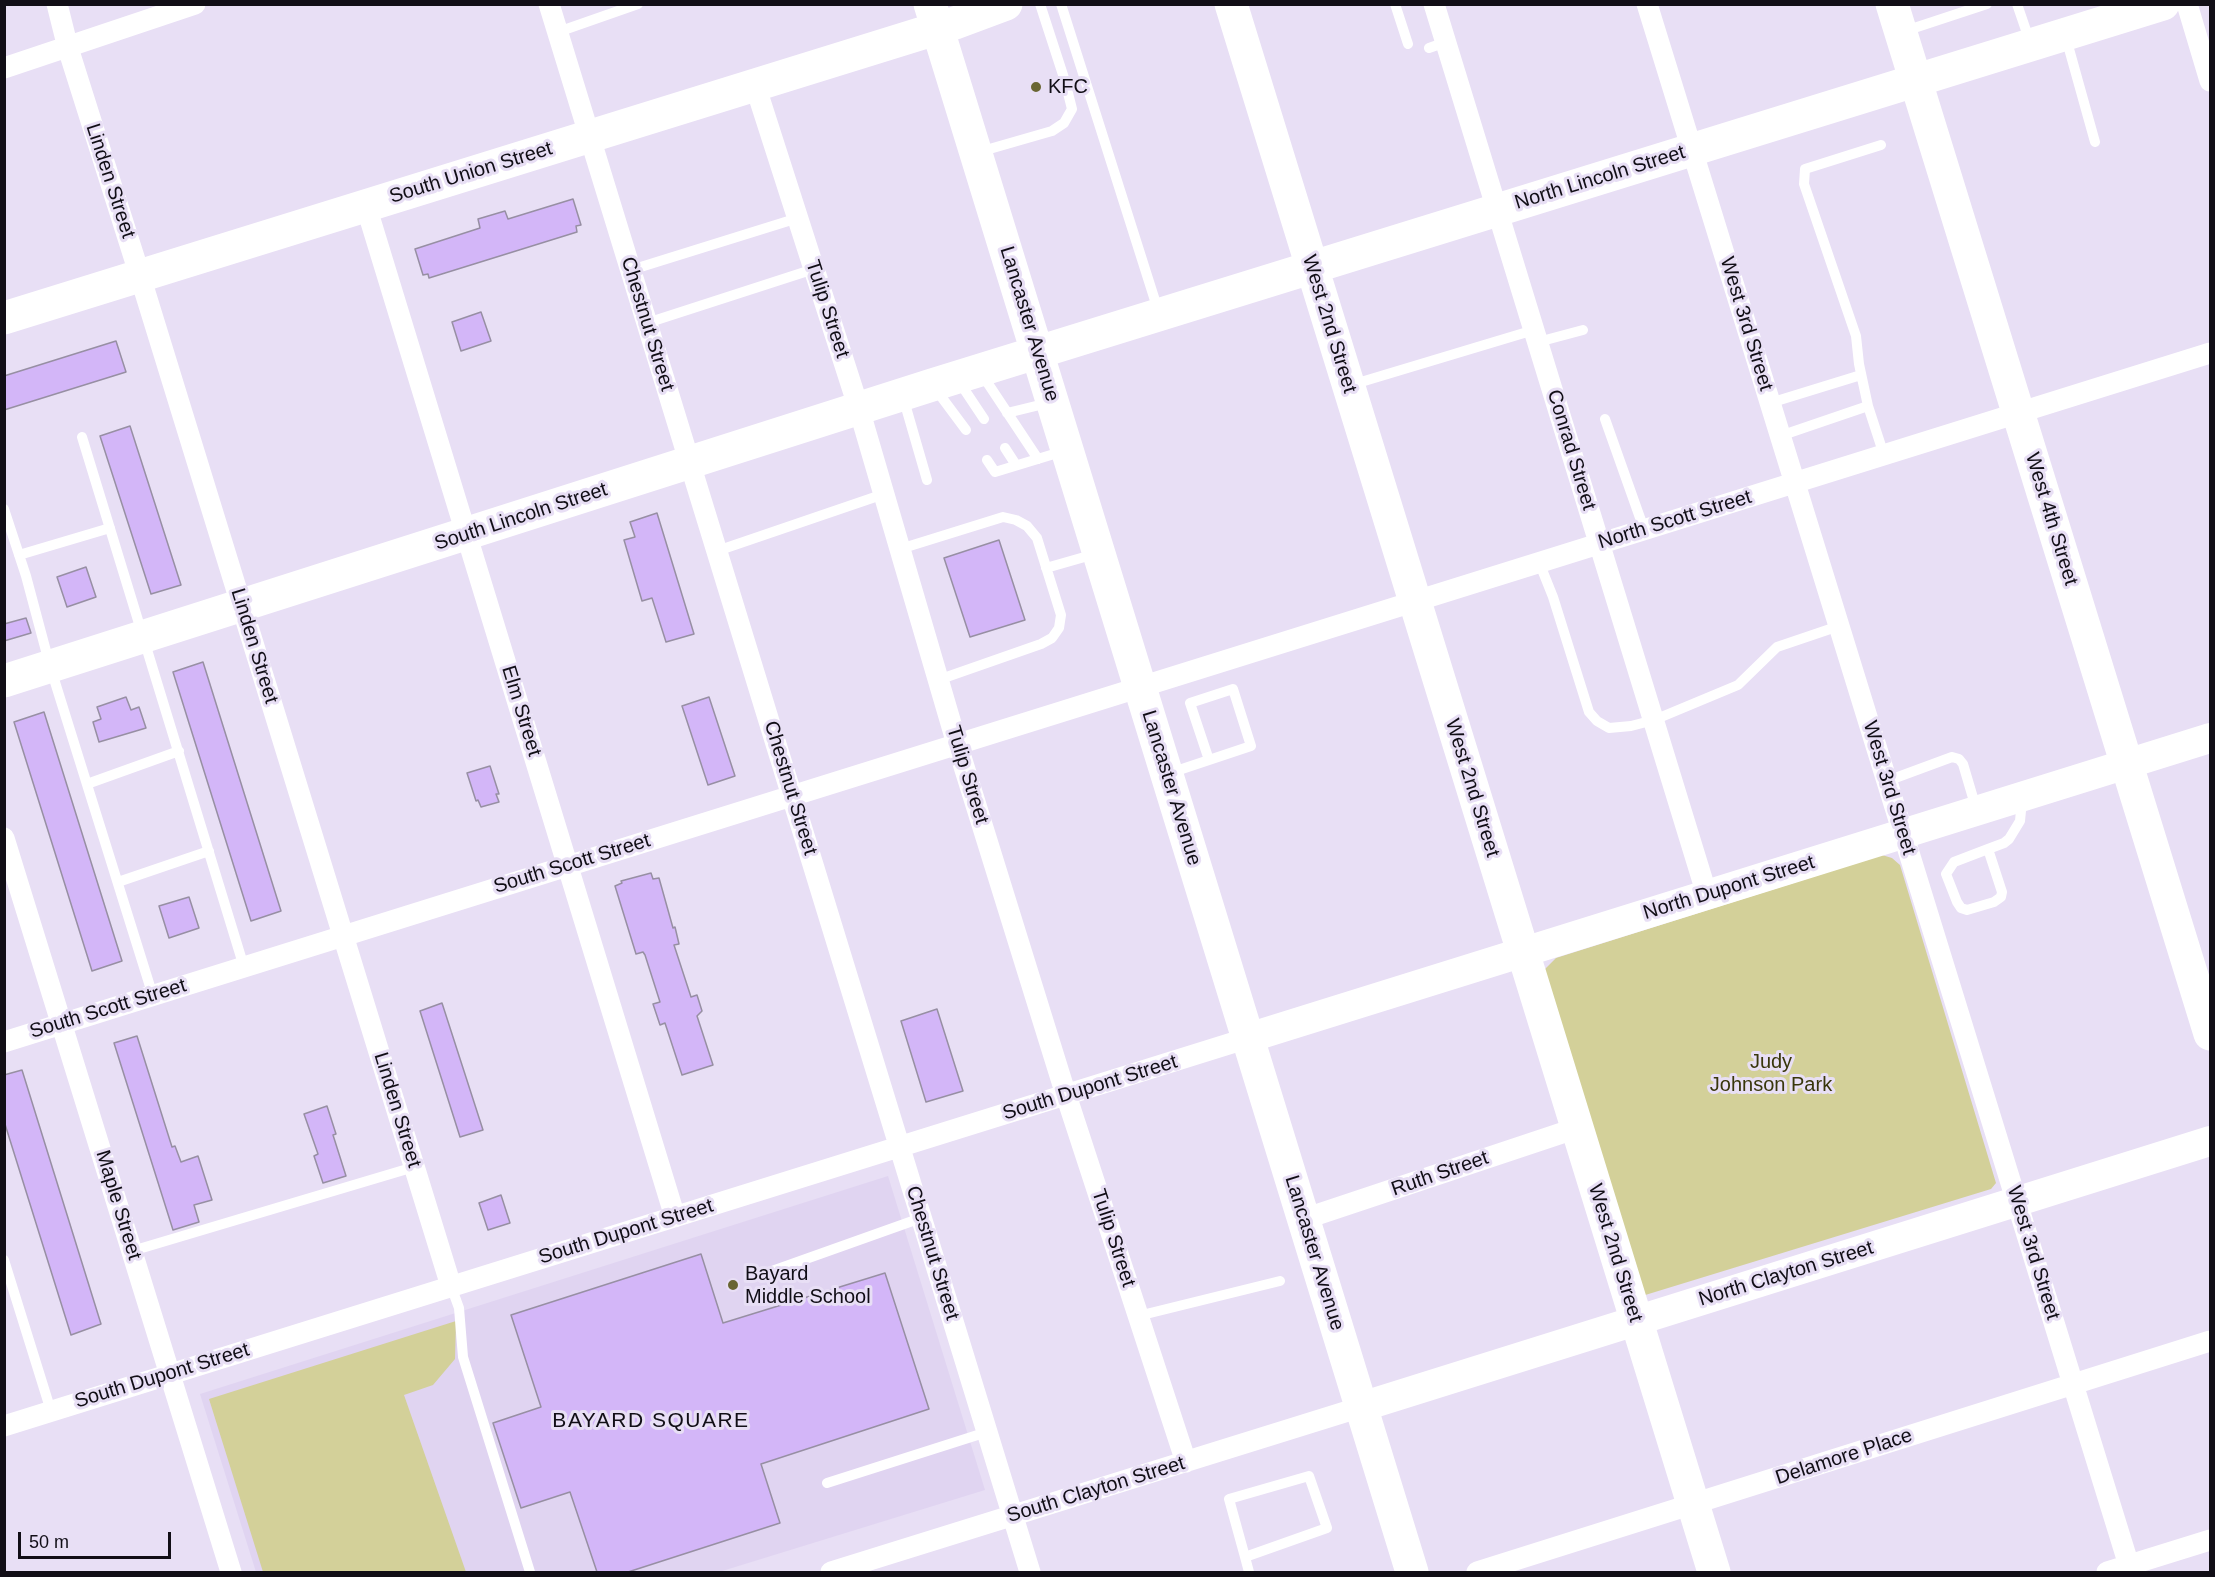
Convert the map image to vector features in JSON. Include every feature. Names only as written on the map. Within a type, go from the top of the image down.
[{"type":"main road","name":"South Union Street","points":[[4,318],[755,85],[934,16],[1006,4]]},
{"type":"main road","name":"West 2nd Street","points":[[1230,4],[1714,1572]]},
{"type":"main road","name":"North Lincoln Street","points":[[1037,352],[2163,4]]},
{"type":"main road","name":"Lancaster Avenue","points":[[934,16],[1052,401],[1053,454],[1099,552],[1412,1572]]},
{"type":"main road","name":"West 4th Street","points":[[1896,19],[2211,1034]]},
{"type":"main road","name":"South Lincoln Street","points":[[4,681],[1037,352]]},
{"type":"street","name":"Linden Street","points":[[57,4],[68,48],[451,1286]]},
{"type":"street","points":[[4,68],[195,4]]},
{"type":"street","name":"Chestnut Street","points":[[549,4],[1030,1572]]},
{"type":"street","name":"Conrad Street","points":[[1434,4],[1437,45],[1497,210],[1707,895]]},
{"type":"street","name":"West 3rd Street","points":[[1647,4],[2130,1569]]},
{"type":"street","points":[[2187,4],[2211,81]]},
{"type":"street","name":"Tulip Street","points":[[755,85],[859,409],[957,744],[1066,1095],[1186,1462]]},
{"type":"street","name":"Elm Street","points":[[366,206],[675,1216]]},
{"type":"street","name":"North Scott Street","points":[[1140,686],[2211,353]]},
{"type":"street","name":"South Scott Street","points":[[4,1042],[1140,686]]},
{"type":"street","name":"North Dupont Street","points":[[1248,1038],[2211,738]]},
{"type":"street","name":"Maple Street","points":[[4,838],[231,1572]]},
{"type":"street","name":"South Dupont Street","points":[[4,1425],[1248,1038]]},
{"type":"street","name":"Ruth Street","points":[[1304,1219],[1577,1128]]},
{"type":"street","name":"North Clayton Street","points":[[1361,1407],[2211,1141]]},
{"type":"street","name":"Delamore Place","points":[[1477,1572],[2211,1341]]},
{"type":"street","name":"South Clayton Street","points":[[831,1572],[1361,1407]]},
{"type":"street","points":[[2107,1572],[2130,1569],[2211,1540]]},
{"type":"lane","points":[[558,32],[638,4]]},
{"type":"lane","points":[[976,153],[1052,131],[1064,123],[1072,109],[1040,4]]},
{"type":"lane","points":[[1060,4],[1159,315]]},
{"type":"lane","points":[[1395,4],[1408,44]]},
{"type":"lane","points":[[1896,19],[1987,4]]},
{"type":"lane","points":[[2017,4],[2031,45]]},
{"type":"lane","points":[[2065,35],[2095,142]]},
{"type":"lane","points":[[1881,145],[1805,169],[1804,184],[1856,336],[1868,406],[1884,455]]},
{"type":"lane","points":[[631,270],[798,218]]},
{"type":"lane","points":[[647,323],[814,269]]},
{"type":"lane","points":[[1348,386],[1536,336],[1582,330]]},
{"type":"lane","points":[[1770,403],[1861,375]]},
{"type":"lane","points":[[943,382],[1007,413],[1053,454]]},
{"type":"lane","points":[[943,382],[984,418]]},
{"type":"lane","points":[[943,382],[966,430]]},
{"type":"lane","points":[[927,480],[943,382]]},
{"type":"lane","points":[[1007,413],[1052,401]]},
{"type":"lane","points":[[1780,436],[1868,406]]},
{"type":"lane","points":[[1605,419],[1644,529]]},
{"type":"lane","points":[[82,437],[244,967]]},
{"type":"lane","points":[[1005,448],[1016,465]]},
{"type":"lane","points":[[987,460],[995,472],[1053,454]]},
{"type":"lane","points":[[717,551],[884,494]]},
{"type":"lane","points":[[4,509],[50,666],[153,996]]},
{"type":"lane","points":[[900,549],[1003,517],[1016,520],[1028,526],[1037,538],[1061,615],[1059,628],[1052,638],[1026,651],[938,680]]},
{"type":"lane","points":[[19,555],[110,528]]},
{"type":"lane","points":[[1046,568],[1099,552]]},
{"type":"lane","points":[[1539,562],[1553,597],[1589,712],[1597,721],[1609,728],[1631,726],[1654,720],[1738,685],[1778,647],[1839,626]]},
{"type":"lane","points":[[1167,774],[1209,760],[1251,746],[1233,689],[1190,703],[1209,760]]},
{"type":"lane","points":[[87,784],[179,751]]},
{"type":"lane","points":[[1887,781],[1952,757],[1959,759],[1963,764],[1977,811]]},
{"type":"lane","points":[[1988,849],[2002,892],[2001,897],[1994,902],[1967,910],[1961,908],[1946,874],[1954,862],[1988,849],[2004,843],[2014,835],[2020,821],[2023,796]]},
{"type":"lane","points":[[118,882],[209,850]]},
{"type":"lane","points":[[132,1251],[414,1167]]},
{"type":"lane","points":[[758,1276],[921,1218]]},
{"type":"lane","points":[[4,1260],[51,1411]]},
{"type":"lane","points":[[1138,1316],[1280,1281]]},
{"type":"lane","points":[[451,1286],[459,1308],[463,1358],[530,1572]]},
{"type":"lane","points":[[827,1482],[987,1432]]},
{"type":"lane","points":[[1245,1557],[1327,1528],[1309,1476],[1229,1499],[1249,1572]]},
{"type":"shaded area","name":"Bayard Middle School","points":[[888,1176],[985,1490],[719,1572],[256,1572],[200,1394]]},
{"type":"green space","name":"Judy Johnson Park","points":[[1882,855],[1892,858],[1900,865],[1996,1183],[1991,1189],[1642,1296],[1543,971],[1556,958]]},
{"type":"green space","points":[[456,1321],[455,1359],[433,1385],[404,1395],[466,1572],[263,1572],[209,1399]]},
{"type":"building","points":[[573,199],[581,225],[576,226],[577,232],[429,278],[428,274],[423,275],[415,249],[480,228],[478,219],[505,211],[508,219]]},
{"type":"building","points":[[481,312],[491,341],[461,351],[452,322]]},
{"type":"building","points":[[116,341],[126,372],[4,410],[4,376]]},
{"type":"building","points":[[130,426],[181,585],[151,594],[100,436]]},
{"type":"building","points":[[657,513],[694,634],[666,642],[652,598],[642,601],[624,540],[635,537],[630,522]]},
{"type":"building","points":[[999,540],[1025,620],[970,637],[944,558]]},
{"type":"building","points":[[86,567],[96,597],[67,607],[57,577]]},
{"type":"building","points":[[26,618],[31,633],[4,641],[4,624]]},
{"type":"building","points":[[203,662],[281,911],[251,921],[173,672]]},
{"type":"building","points":[[126,697],[131,710],[139,707],[146,728],[99,742],[93,722],[101,719],[97,707]]},
{"type":"building","points":[[709,697],[735,776],[708,785],[682,706]]},
{"type":"building","points":[[44,712],[122,961],[92,971],[14,722]]},
{"type":"building","points":[[490,766],[499,794],[496,794],[499,802],[481,807],[478,800],[476,801],[467,773]]},
{"type":"building","points":[[651,873],[653,879],[659,878],[673,928],[675,927],[679,944],[674,945],[691,997],[697,995],[702,1011],[697,1016],[713,1065],[682,1075],[665,1023],[660,1025],[653,1004],[660,1002],[645,955],[643,952],[636,954],[615,886],[622,883],[621,881]]},
{"type":"building","points":[[189,897],[199,928],[169,938],[159,906]]},
{"type":"building","points":[[442,1003],[483,1130],[460,1137],[420,1011]]},
{"type":"building","points":[[937,1009],[963,1091],[926,1102],[901,1021]]},
{"type":"building","points":[[137,1036],[172,1147],[175,1146],[181,1162],[198,1156],[212,1200],[194,1205],[199,1222],[173,1230],[114,1043]]},
{"type":"building","points":[[22,1070],[101,1324],[71,1335],[4,1121],[4,1075]]},
{"type":"building","points":[[327,1106],[336,1134],[333,1135],[346,1176],[323,1183],[314,1156],[318,1154],[304,1114]]},
{"type":"building","points":[[501,1195],[510,1223],[488,1230],[479,1203]]},
{"type":"building","name":"Bayard Middle School","points":[[701,1254],[723,1323],[885,1273],[929,1409],[761,1464],[780,1523],[628,1572],[597,1572],[570,1492],[521,1508],[493,1423],[541,1407],[511,1315]]},
{"type":"place","name":"KFC","points":[[1036,87]]},
{"type":"place","name":"Bayard Middle School","points":[[733,1285]]},
{"type":"district","name":"BAYARD SQUARE","points":[[651,1421]]}]
